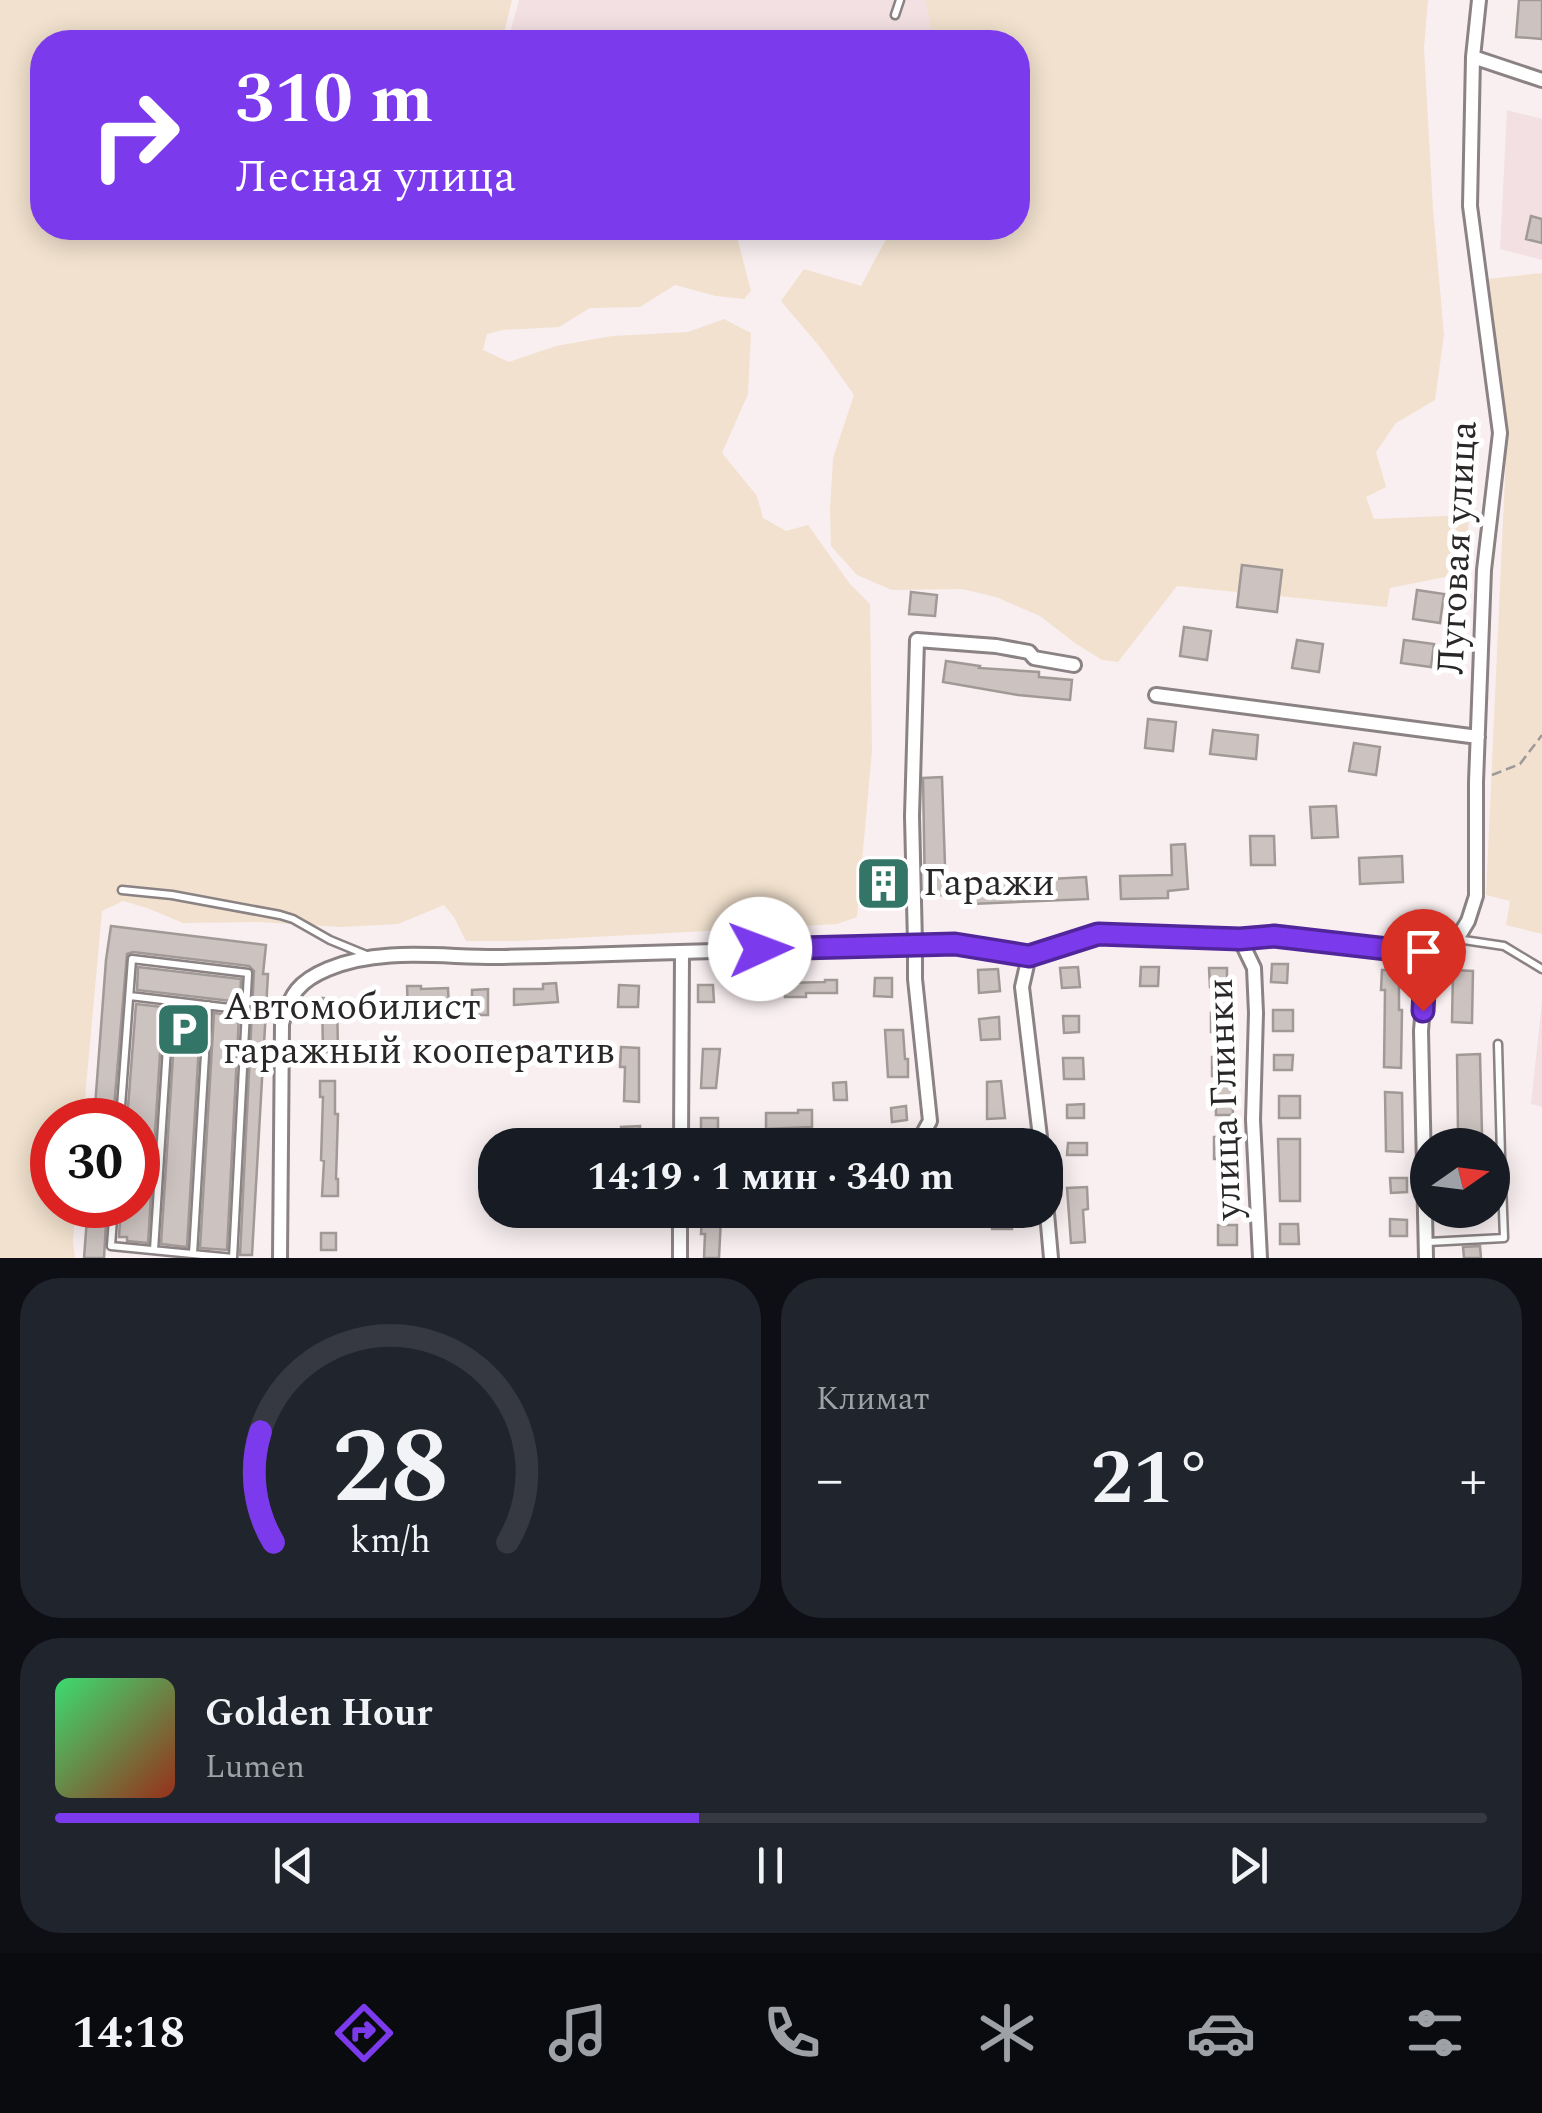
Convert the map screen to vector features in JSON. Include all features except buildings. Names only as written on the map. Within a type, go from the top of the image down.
[{"type":"street","name":"Луговая улица","points":[[1430,967],[1468,922],[1476,896],[1484,570],[1500,434],[1470,206],[1473,57],[1480,0]]},
{"type":"street","points":[[1473,57],[1542,80]]},
{"type":"street","points":[[926,1128],[930,1121],[914,944],[912,816],[917,640],[1029,652],[1034,658],[1074,665]]},
{"type":"street","points":[[1156,695],[1478,737]]},
{"type":"street","points":[[280,1258],[282,1024],[288,1004],[296,988],[329,968],[373,957],[914,944],[955,944],[1029,956],[1098,934],[1240,939],[1274,936],[1396,950],[1414,955],[1430,967],[1421,1032],[1425,1128]]},
{"type":"street","name":"улица Глинки","points":[[1240,939],[1254,968],[1253,1120],[1260,1258]]},
{"type":"street","points":[[680,1128],[682,952]]},
{"type":"street","points":[[1029,956],[1022,987],[1039,1128]]},
{"type":"street","points":[[680,1228],[680,1258]]},
{"type":"street","points":[[1048,1228],[1051,1258]]},
{"type":"street","points":[[1426,1228],[1426,1258]]},
{"type":"lane","points":[[895,15],[900,0]]},
{"type":"lane","points":[[122,890],[280,915],[373,957]]},
{"type":"lane","points":[[1457,938],[1504,946],[1542,970]]},
{"type":"lane","points":[[112,1228],[111,1246],[233,1258],[248,972],[132,959],[122,1098]]},
{"type":"lane","points":[[130,996],[246,1010]]},
{"type":"lane","points":[[154,1250],[170,1001]]},
{"type":"lane","points":[[193,1254],[208,1006]]},
{"type":"lane","points":[[1497,1128],[1498,1044]]},
{"type":"lane","points":[[1426,1242],[1504,1238],[1503,1228]]},
{"type":"path","points":[[1476,782],[1520,764],[1542,735]]},
{"type":"shaded area","points":[[0,0],[512,0],[505,30],[30,30],[30,240],[738,240],[751,291],[744,299],[675,285],[640,307],[590,308],[559,327],[487,334],[483,350],[509,362],[556,346],[612,336],[688,332],[724,319],[751,333],[748,394],[722,453],[757,496],[763,518],[786,531],[808,525],[850,584],[870,604],[872,751],[857,917],[837,924],[466,941],[444,905],[398,924],[341,927],[183,923],[123,901],[102,911],[85,1098],[30,1098],[30,1228],[74,1228],[75,1258],[0,1258]]},
{"type":"shaded area","points":[[519,0],[953,0],[942,30],[511,30]]},
{"type":"shaded area","points":[[926,0],[1428,0],[1424,48],[1444,335],[1435,400],[1396,423],[1376,452],[1386,487],[1366,497],[1374,519],[1469,515],[1465,573],[1390,588],[1387,607],[1177,586],[1118,662],[1102,660],[1040,616],[996,597],[962,589],[892,590],[857,575],[831,546],[830,510],[833,458],[854,395],[781,301],[804,269],[861,286],[886,240],[1030,240],[1030,30],[931,30]]},
{"type":"shaded area","points":[[1507,110],[1542,119],[1542,260],[1500,249]]},
{"type":"shaded area","points":[[1542,273],[1542,934],[1506,925],[1510,901],[1486,895],[1507,433],[1488,279]]},
{"type":"shaded area","points":[[1542,1002],[1542,1107],[1531,1104]]},
{"type":"place","name":"Гаражи","points":[[884,884]]},
{"type":"place","name":"Автомобилист гаражный кооператив","points":[[184,1030]]},
{"type":"route","points":[[760,949],[955,944],[1029,956],[1098,934],[1240,939],[1274,936],[1414,955],[1430,967],[1423,1011]]}]
